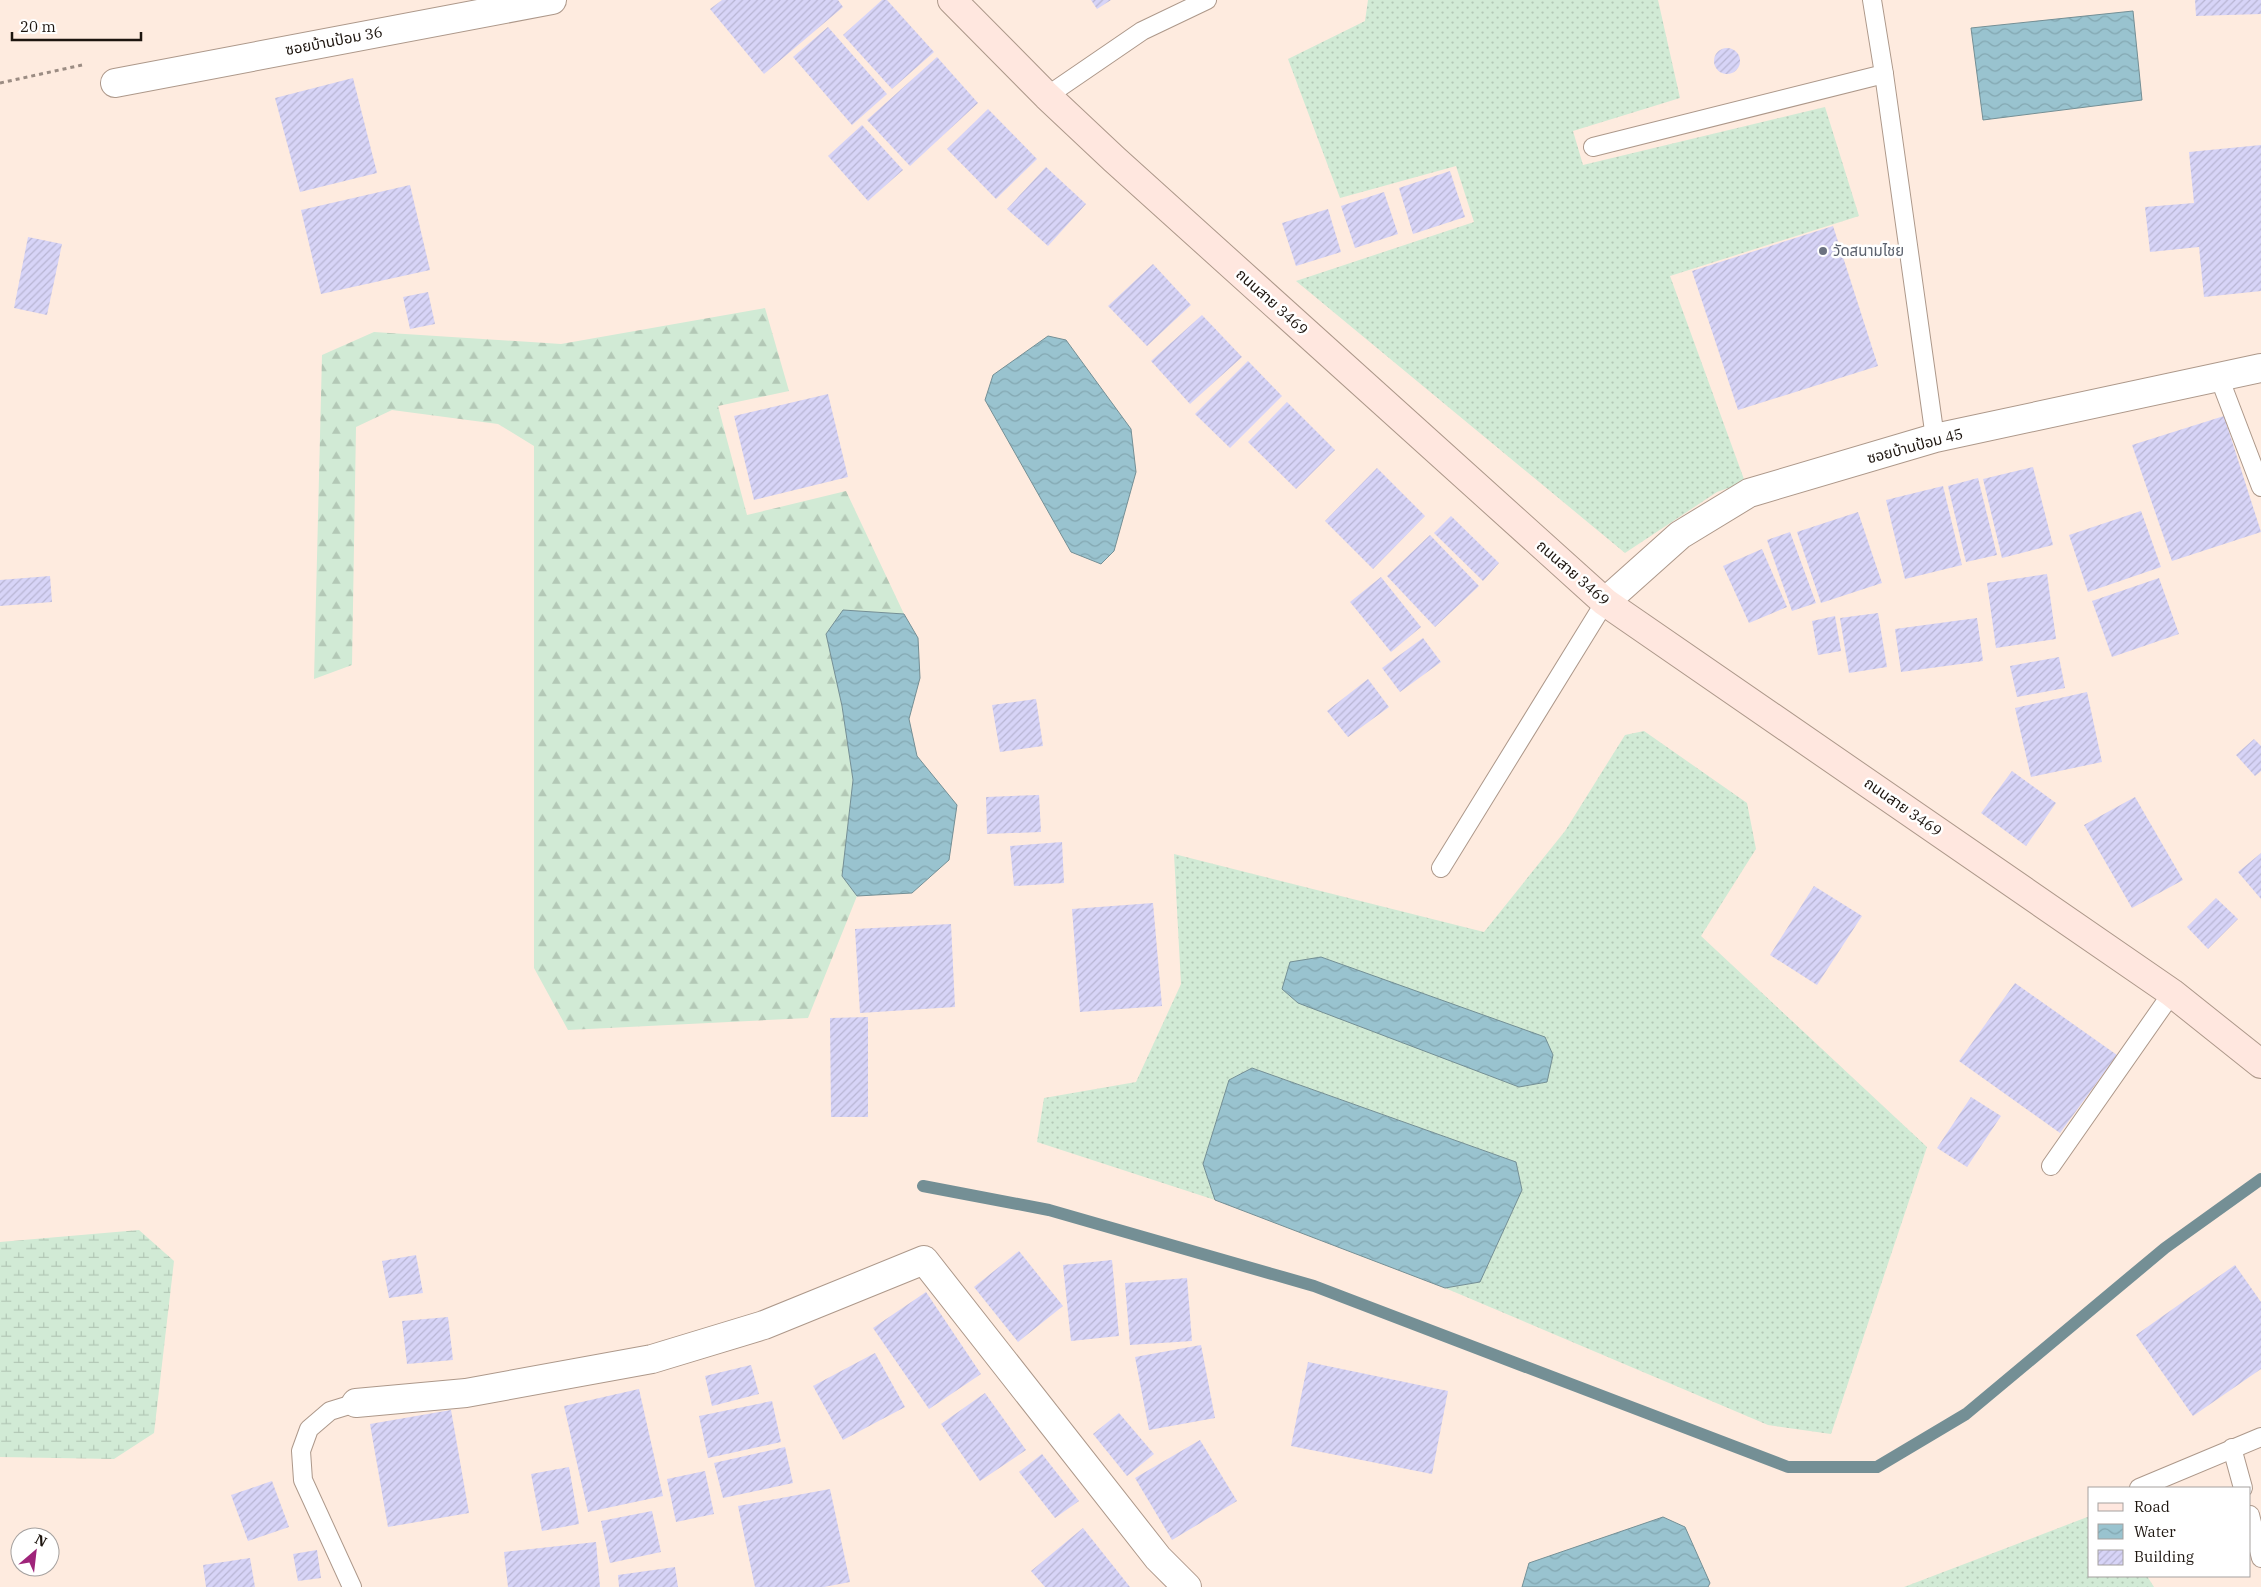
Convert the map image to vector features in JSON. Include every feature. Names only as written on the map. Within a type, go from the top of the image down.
[{"type":"street","name":"ซอยบ้านป้อม 36","points":[[115,82],[552,0]]},
{"type":"street","name":"ถนนสาย 3469","points":[[952,0],[1047,96],[1114,159],[1604,602],[2172,992],[2261,1064]]},
{"type":"street","name":"ซอยบ้านป้อม 45","points":[[1604,602],[1680,535],[1749,493],[1935,438],[2261,368]]},
{"type":"street","points":[[356,1403],[466,1393],[652,1359],[764,1325],[924,1260],[1158,1558],[1187,1587]]},
{"type":"lane","points":[[1047,96],[1142,31],[1207,0]]},
{"type":"lane","points":[[1872,0],[1935,438]]},
{"type":"lane","points":[[1593,148],[1884,74]]},
{"type":"lane","points":[[2219,377],[2261,487]]},
{"type":"lane","points":[[1441,868],[1604,602]]},
{"type":"lane","points":[[2051,1166],[2172,992]]},
{"type":"lane","points":[[352,1587],[303,1480],[302,1451],[310,1429],[330,1411],[356,1403]]},
{"type":"lane","points":[[2141,1487],[2261,1437]]},
{"type":"lane","points":[[2232,1448],[2243,1487]]},
{"type":"lane","points":[[2251,1519],[2261,1558]]},
{"type":"green space","points":[[1368,0],[1658,0],[1680,98],[1573,131],[1583,165],[1825,107],[1859,216],[1670,276],[1745,482],[1717,492],[1625,553],[1296,281],[1474,222],[1456,166],[1340,198],[1288,59],[1365,21]]},
{"type":"green space","points":[[765,308],[789,391],[718,406],[747,515],[846,491],[904,614],[843,610],[826,634],[842,706],[853,780],[842,876],[857,896],[808,1018],[568,1030],[534,968],[534,446],[498,424],[392,410],[356,427],[352,665],[314,679],[322,355],[374,332],[561,344]]},
{"type":"green space","points":[[1644,731],[1747,803],[1756,849],[1701,936],[1927,1147],[1831,1434],[1768,1425],[1445,1288],[1480,1282],[1522,1190],[1516,1162],[1252,1068],[1229,1080],[1203,1164],[1215,1200],[1037,1142],[1044,1098],[1136,1082],[1181,984],[1174,854],[1484,932],[1565,831],[1625,735]]},
{"type":"green space","points":[[139,1230],[174,1261],[154,1433],[114,1459],[0,1457],[0,1242]]},
{"type":"green space","points":[[2088,1517],[2088,1577],[2148,1577],[2154,1587],[1904,1587]]},
{"type":"water","points":[[2133,11],[2142,100],[1983,120],[1971,28]]},
{"type":"water","points":[[1048,336],[1066,340],[1131,429],[1136,472],[1114,551],[1101,564],[1071,552],[985,400],[993,375]]},
{"type":"water","points":[[843,610],[904,614],[918,638],[920,678],[909,719],[917,756],[957,805],[949,860],[912,893],[857,896],[842,876],[853,780],[842,706],[826,634]]},
{"type":"water","points":[[1321,957],[1545,1037],[1553,1055],[1547,1082],[1519,1087],[1298,1003],[1282,989],[1290,962]]},
{"type":"water","points":[[1252,1068],[1516,1162],[1522,1190],[1480,1282],[1445,1288],[1215,1200],[1203,1164],[1229,1080]]},
{"type":"water","points":[[1663,1517],[1685,1527],[1710,1583],[1708,1587],[1522,1587],[1529,1563]]},
{"type":"building","points":[[722,0],[838,0],[843,7],[764,74],[710,9]]},
{"type":"building","points":[[882,0],[887,0],[934,52],[892,89],[843,35]]},
{"type":"building","points":[[1091,0],[1111,0],[1097,9]]},
{"type":"building","points":[[2195,0],[2261,0],[2261,14],[2196,16]]},
{"type":"building","points":[[828,27],[887,94],[852,125],[793,57]]},
{"type":"building","points":[[1727,48],[1736,52],[1740,61],[1736,70],[1727,74],[1718,70],[1714,61],[1718,52]]},
{"type":"building","points":[[937,57],[978,103],[910,166],[867,120]]},
{"type":"building","points":[[353,78],[377,173],[300,192],[275,98]]},
{"type":"building","points":[[988,109],[1037,159],[996,199],[947,149]]},
{"type":"building","points":[[862,125],[903,170],[868,201],[828,156]]},
{"type":"building","points":[[2261,145],[2261,291],[2204,297],[2199,247],[2150,252],[2145,207],[2194,203],[2189,152]]},
{"type":"building","points":[[1046,167],[1086,204],[1048,246],[1007,209]]},
{"type":"building","points":[[1450,171],[1465,217],[1413,234],[1399,188]]},
{"type":"building","points":[[410,185],[430,270],[321,294],[301,210]]},
{"type":"building","points":[[1384,192],[1398,234],[1355,248],[1341,206]]},
{"type":"building","points":[[1328,209],[1341,252],[1296,266],[1282,223]]},
{"type":"building","points":[[1833,226],[1878,366],[1738,410],[1692,271]]},
{"type":"building","points":[[28,237],[62,244],[47,315],[14,308]]},
{"type":"building","points":[[1153,264],[1191,305],[1147,346],[1108,306]]},
{"type":"building","points":[[428,292],[435,324],[410,329],[403,297]]},
{"type":"building","points":[[1202,315],[1242,357],[1190,404],[1151,361]]},
{"type":"building","points":[[1248,361],[1282,396],[1230,448],[1195,414]]},
{"type":"building","points":[[828,394],[848,477],[754,500],[734,416]]},
{"type":"building","points":[[1287,402],[1335,450],[1296,489],[1248,442]]},
{"type":"building","points":[[2224,416],[2261,532],[2172,561],[2132,445]]},
{"type":"building","points":[[2033,467],[2053,545],[2002,558],[1983,479]]},
{"type":"building","points":[[1377,468],[1425,516],[1373,569],[1325,521]]},
{"type":"building","points":[[1978,478],[1997,555],[1966,562],[1948,486]]},
{"type":"building","points":[[1943,486],[1962,565],[1905,579],[1886,500]]},
{"type":"building","points":[[2141,511],[2161,567],[2088,592],[2069,535]]},
{"type":"building","points":[[1858,512],[1882,583],[1821,603],[1797,532]]},
{"type":"building","points":[[1451,516],[1499,563],[1483,581],[1434,533]]},
{"type":"building","points":[[1790,532],[1816,603],[1792,611],[1767,540]]},
{"type":"building","points":[[1430,535],[1479,586],[1435,627],[1387,576]]},
{"type":"building","points":[[1762,549],[1787,607],[1749,623],[1723,566]]},
{"type":"building","points":[[2047,574],[2056,639],[1996,648],[1987,583]]},
{"type":"building","points":[[50,576],[52,602],[0,606],[0,580]]},
{"type":"building","points":[[1381,577],[1421,627],[1391,652],[1350,602]]},
{"type":"building","points":[[2159,578],[2179,634],[2112,657],[2092,601]]},
{"type":"building","points":[[1878,613],[1887,667],[1849,673],[1840,618]]},
{"type":"building","points":[[1835,616],[1841,651],[1818,655],[1812,621]]},
{"type":"building","points":[[1977,618],[1983,661],[1901,672],[1895,629]]},
{"type":"building","points":[[1423,638],[1441,662],[1400,692],[1382,668]]},
{"type":"building","points":[[2059,657],[2065,688],[2017,697],[2010,666]]},
{"type":"building","points":[[1368,679],[1389,707],[1348,737],[1327,711]]},
{"type":"building","points":[[2087,692],[2102,762],[2031,777],[2015,708]]},
{"type":"building","points":[[1036,699],[1043,746],[1000,752],[992,705]]},
{"type":"building","points":[[2254,739],[2261,746],[2261,771],[2255,776],[2236,755]]},
{"type":"building","points":[[2012,771],[2056,803],[2026,846],[1981,813]]},
{"type":"building","points":[[1039,795],[1041,832],[987,834],[986,797]]},
{"type":"building","points":[[2135,797],[2183,880],[2132,908],[2084,825]]},
{"type":"building","points":[[1062,842],[1064,883],[1014,886],[1010,846]]},
{"type":"building","points":[[2261,853],[2261,899],[2238,872]]},
{"type":"building","points":[[1814,886],[1862,916],[1817,985],[1770,955]]},
{"type":"building","points":[[2216,898],[2238,919],[2208,949],[2187,927]]},
{"type":"building","points":[[1153,903],[1162,1006],[1080,1012],[1072,909]]},
{"type":"building","points":[[951,924],[955,1007],[860,1013],[855,929]]},
{"type":"building","points":[[2015,983],[2117,1055],[2060,1133],[1959,1061]]},
{"type":"building","points":[[868,1017],[868,1117],[831,1117],[830,1018]]},
{"type":"building","points":[[1971,1097],[2001,1116],[1967,1167],[1937,1148]]},
{"type":"building","points":[[1019,1251],[1063,1306],[1018,1342],[974,1287]]},
{"type":"building","points":[[416,1255],[423,1293],[389,1298],[382,1261]]},
{"type":"building","points":[[1112,1260],[1119,1336],[1071,1341],[1063,1265]]},
{"type":"building","points":[[2235,1265],[2261,1302],[2261,1369],[2193,1416],[2136,1335]]},
{"type":"building","points":[[1187,1278],[1192,1341],[1130,1345],[1125,1283]]},
{"type":"building","points":[[926,1292],[981,1374],[929,1409],[873,1328]]},
{"type":"building","points":[[448,1317],[453,1360],[407,1364],[402,1321]]},
{"type":"building","points":[[1201,1345],[1215,1418],[1149,1430],[1135,1357]]},
{"type":"building","points":[[875,1353],[905,1407],[843,1440],[813,1386]]},
{"type":"building","points":[[1308,1362],[1448,1391],[1432,1474],[1291,1446]]},
{"type":"building","points":[[751,1365],[759,1394],[712,1406],[705,1376]]},
{"type":"building","points":[[639,1389],[663,1496],[588,1512],[564,1406]]},
{"type":"building","points":[[985,1393],[1026,1450],[980,1481],[941,1424]]},
{"type":"building","points":[[772,1401],[781,1442],[708,1458],[699,1416]]},
{"type":"building","points":[[451,1410],[469,1513],[388,1527],[370,1424]]},
{"type":"building","points":[[1119,1413],[1154,1454],[1127,1476],[1093,1434]]},
{"type":"building","points":[[1200,1440],[1237,1501],[1172,1540],[1135,1478]]},
{"type":"building","points":[[785,1447],[793,1483],[723,1498],[714,1463]]},
{"type":"building","points":[[1042,1454],[1079,1501],[1055,1518],[1019,1472]]},
{"type":"building","points":[[569,1467],[579,1524],[542,1531],[531,1474]]},
{"type":"building","points":[[705,1471],[714,1514],[676,1522],[667,1479]]},
{"type":"building","points":[[272,1481],[289,1527],[248,1541],[231,1495]]},
{"type":"building","points":[[830,1489],[850,1582],[824,1587],[755,1587],[738,1506]]},
{"type":"building","points":[[652,1511],[661,1552],[610,1563],[601,1521]]},
{"type":"building","points":[[1083,1528],[1130,1587],[1045,1587],[1031,1571]]},
{"type":"building","points":[[596,1542],[600,1587],[508,1587],[504,1552]]},
{"type":"building","points":[[317,1550],[321,1578],[298,1581],[293,1554]]},
{"type":"building","points":[[250,1558],[255,1587],[206,1587],[203,1565]]},
{"type":"building","points":[[675,1567],[678,1587],[619,1587],[618,1575]]},
{"type":"waterway","points":[[923,1186],[1049,1210],[1314,1286],[1788,1467],[1877,1467],[1966,1414],[2165,1248],[2261,1179]]},
{"type":"place","name":"วัดสนามไชย","points":[[1823,251]]}]
